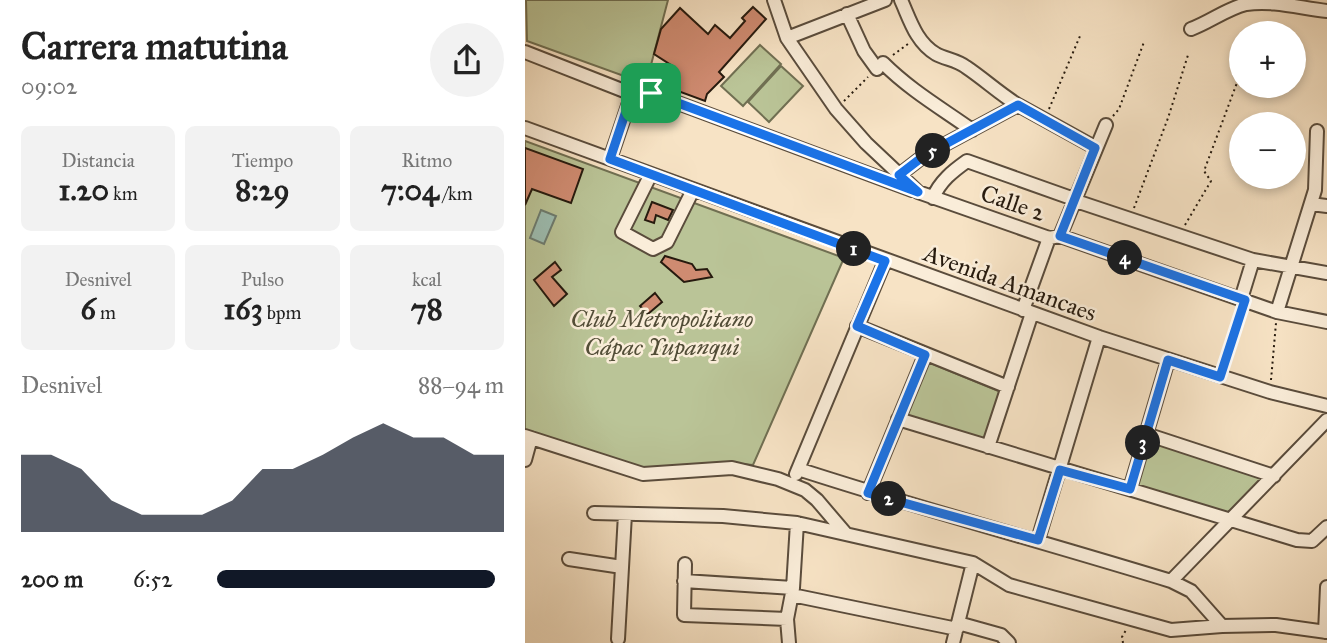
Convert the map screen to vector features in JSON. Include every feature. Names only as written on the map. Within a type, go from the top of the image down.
[{"type":"street","name":"Calle 2","points":[[773,0],[787,38],[842,116],[918,192],[1277,312],[1327,322]]},
{"type":"street","points":[[787,38],[885,0]]},
{"type":"street","points":[[901,0],[917,37],[928,48],[962,64],[1018,105],[1095,148]]},
{"type":"street","points":[[1191,29],[1237,7],[1259,2],[1278,2],[1327,11]]},
{"type":"street","points":[[847,14],[864,51],[880,66],[972,130]]},
{"type":"street","points":[[525,52],[632,93],[651,93],[918,192]]},
{"type":"street","points":[[610,159],[632,93]]},
{"type":"street","points":[[899,175],[925,155],[1018,105]]},
{"type":"street","points":[[988,447],[1008,387],[1028,312],[1054,237],[1106,125]]},
{"type":"street","name":"Avenida Amancaes","points":[[525,128],[1099,337],[1220,377],[1327,406]]},
{"type":"street","points":[[1277,312],[1315,190],[1317,131]]},
{"type":"street","points":[[933,198],[937,188],[953,170],[967,161],[1253,260],[1327,273]]},
{"type":"street","points":[[651,174],[622,232],[653,249],[667,242],[693,190]]},
{"type":"street","points":[[1311,204],[1327,206]]},
{"type":"street","points":[[1243,300],[1253,260]]},
{"type":"street","points":[[792,484],[885,261]]},
{"type":"street","points":[[857,326],[1008,387]]},
{"type":"street","points":[[1038,540],[1099,337]]},
{"type":"street","points":[[868,493],[925,355]]},
{"type":"street","points":[[1130,489],[1168,360]]},
{"type":"street","points":[[898,419],[1306,542],[1312,541],[1327,527]]},
{"type":"street","points":[[1171,581],[1327,420]]},
{"type":"street","points":[[1146,434],[1273,477]]},
{"type":"street","points":[[525,460],[528,437],[643,474],[732,468],[755,472],[792,484],[817,499],[847,535]]},
{"type":"street","points":[[798,469],[868,493],[1038,540],[1171,581],[1191,592],[1222,626]]},
{"type":"street","points":[[813,526],[819,515],[817,499]]},
{"type":"street","points":[[594,513],[723,516],[813,526],[973,563],[1009,585],[1171,630],[1276,625],[1326,632],[1327,587]]},
{"type":"street","points":[[618,639],[625,514]]},
{"type":"street","points":[[789,643],[787,619],[792,592],[797,523]]},
{"type":"street","points":[[569,559],[622,568]]},
{"type":"street","points":[[953,643],[973,563]]},
{"type":"street","points":[[685,564],[684,615],[787,619]]},
{"type":"street","points":[[684,581],[792,592],[1000,635],[1009,643]]},
{"type":"path","points":[[1044,120],[1080,36]]},
{"type":"path","points":[[1106,125],[1119,109],[1144,42]]},
{"type":"path","points":[[1130,219],[1168,118],[1188,54]]},
{"type":"path","points":[[1180,236],[1210,181],[1204,171],[1231,98]]},
{"type":"path","points":[[1220,377],[1243,300]]},
{"type":"path","points":[[1270,392],[1277,312]]},
{"type":"path","points":[[1123,643],[1122,638],[1131,619]]},
{"type":"green space","points":[[526,0],[668,0],[646,84],[527,41]]},
{"type":"green space","points":[[760,45],[781,64],[743,106],[721,86]]},
{"type":"green space","points":[[781,66],[803,86],[769,122],[748,102]]},
{"type":"green space","name":"Club Metropolitano Cápac Yupanqui","points":[[525,141],[844,258],[753,465],[731,463],[641,468],[525,431]]},
{"type":"green space","points":[[928,362],[1001,392],[984,441],[906,416]]},
{"type":"green space","points":[[1150,440],[1263,479],[1231,515],[1137,487]]},
{"type":"water","points":[[541,210],[556,216],[544,244],[530,238]]},
{"type":"building","points":[[753,7],[766,19],[719,72],[724,77],[707,94],[705,101],[667,87],[674,67],[654,54],[661,29],[680,8],[708,34],[715,25],[730,38],[745,21],[742,18]]},
{"type":"building","points":[[525,148],[583,169],[571,203],[532,189],[525,205]]},
{"type":"building","points":[[652,202],[673,210],[668,220],[656,215],[654,223],[645,220]]},
{"type":"building","points":[[665,256],[692,264],[696,270],[707,269],[712,277],[684,282],[661,262]]},
{"type":"building","points":[[555,262],[561,270],[552,277],[567,294],[554,306],[534,280]]},
{"type":"building","points":[[655,293],[662,302],[648,314],[640,306]]},
{"type":"route","points":[[632,93],[651,93],[918,192],[899,175],[925,155],[1018,105],[1095,148],[1060,236],[1245,300],[1220,377],[1168,360],[1130,489],[1060,470],[1038,540],[868,493],[925,355],[857,326],[885,261],[610,159],[632,93]]}]
